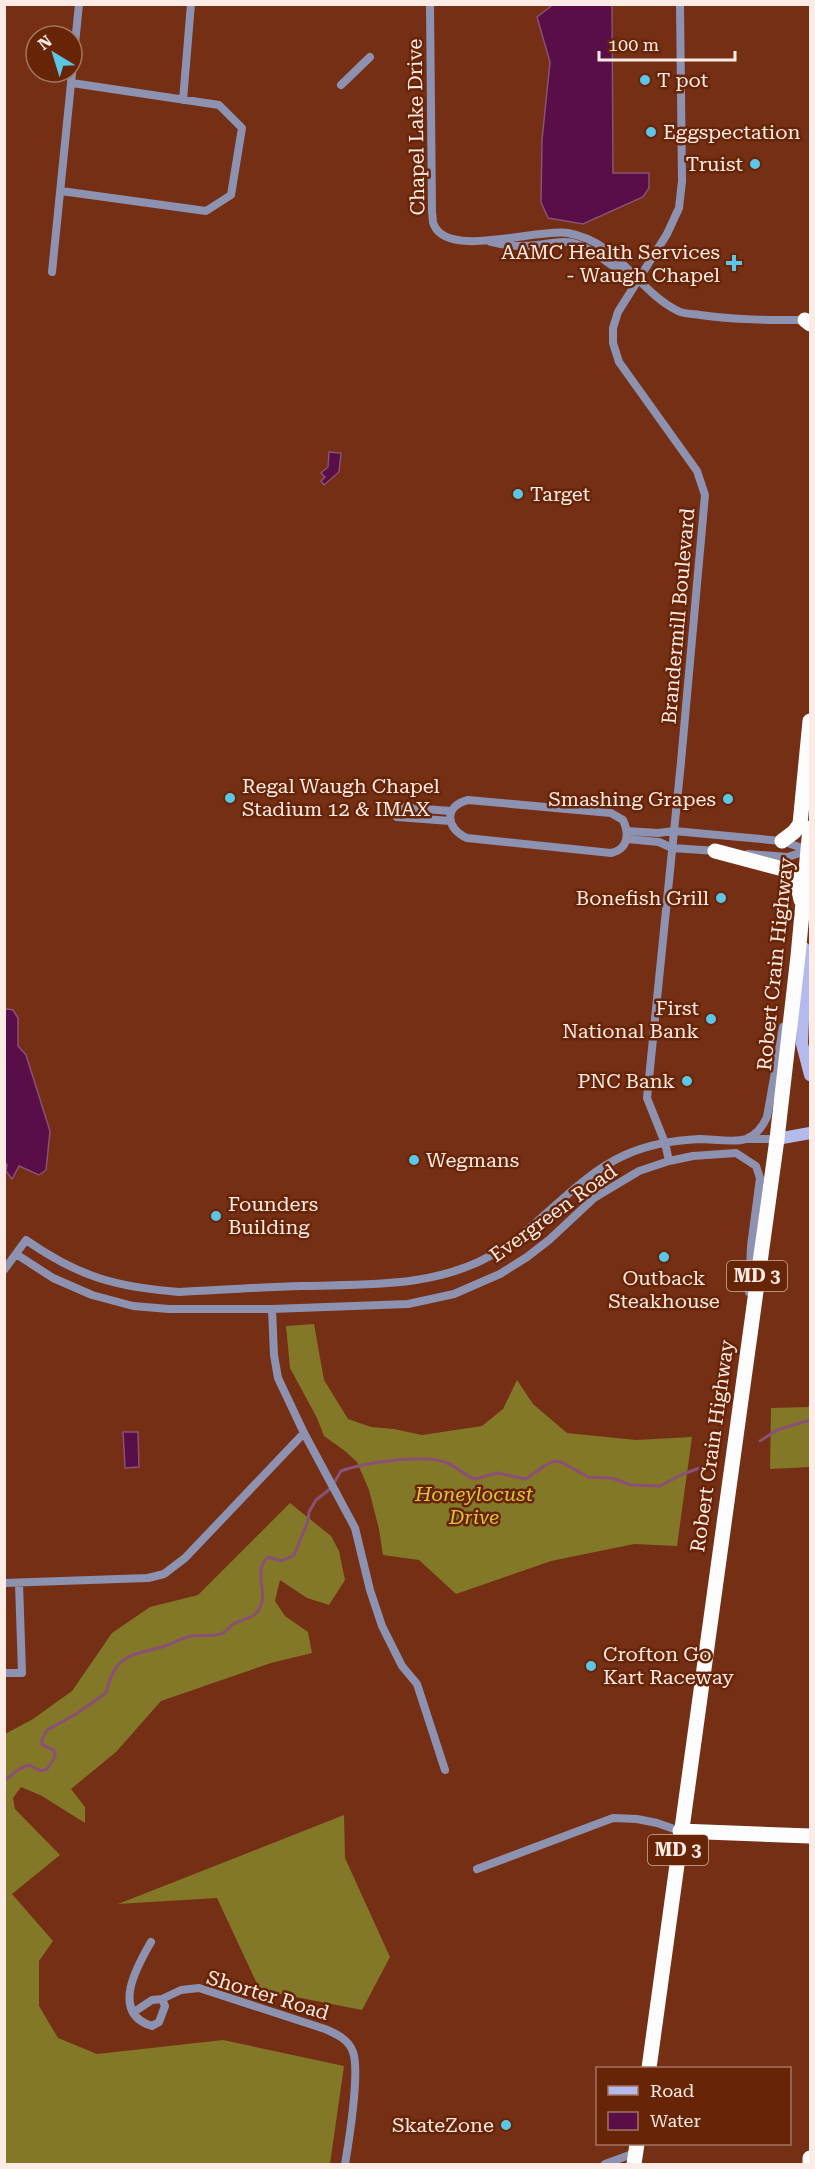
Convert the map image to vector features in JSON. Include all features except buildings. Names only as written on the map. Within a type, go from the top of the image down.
[{"type":"highway","points":[[782,842],[800,824],[810,721]]},
{"type":"highway","name":"Robert Crain Highway","points":[[649,2067],[777,1139],[810,850],[810,828]]},
{"type":"highway","points":[[715,851],[783,868],[792,874],[798,886],[803,914]]},
{"type":"highway","points":[[680,1831],[810,1836]]},
{"type":"highway","points":[[810,2158],[810,2164]]},
{"type":"street","points":[[77,24],[79,4]]},
{"type":"street","points":[[183,100],[191,4]]},
{"type":"street","name":"Chapel Lake Drive","points":[[430,4],[434,225],[447,239],[487,242],[508,237],[561,232],[577,234],[599,244],[628,267],[664,302],[680,312],[716,318],[809,321]]},
{"type":"street","name":"Brandermill Boulevard","points":[[669,1161],[665,1143],[647,1098],[705,495],[697,471],[619,362],[613,328],[618,312],[667,234],[679,208],[682,181],[680,4]]},
{"type":"street","points":[[340,85],[370,57]]},
{"type":"street","points":[[52,272],[72,84]]},
{"type":"street","points":[[61,191],[206,211],[231,195],[242,128],[219,105],[79,84]]},
{"type":"street","points":[[468,800],[611,813],[623,820],[627,835],[623,847],[618,852],[611,853],[467,838],[458,834],[450,821],[451,811],[461,802],[468,800]]},
{"type":"street","points":[[398,807],[451,811]]},
{"type":"street","points":[[397,817],[450,821]]},
{"type":"street","points":[[627,835],[674,831],[782,842],[810,850]]},
{"type":"street","points":[[627,835],[659,842],[672,848],[788,857],[810,850]]},
{"type":"street","points":[[803,914],[805,973],[802,1044],[810,1075]]},
{"type":"street","points":[[745,1140],[762,1127],[767,1117],[798,956]]},
{"type":"street","points":[[777,1139],[810,1133]]},
{"type":"street","name":"Evergreen Road","points":[[4,1270],[26,1240],[53,1259],[87,1275],[118,1285],[157,1290],[179,1292],[392,1284],[431,1278],[462,1269],[516,1240],[590,1175],[626,1155],[665,1143],[697,1140],[777,1139]]},
{"type":"street","name":"Evergreen Road","points":[[16,1254],[54,1278],[92,1295],[133,1306],[169,1310],[408,1304],[454,1294],[501,1274],[549,1240],[594,1198],[639,1171],[693,1156],[736,1152],[756,1166],[760,1178],[751,1246],[747,1349]]},
{"type":"street","points":[[272,1309],[274,1355],[278,1378],[324,1473],[355,1528],[370,1590],[382,1626],[402,1666],[417,1684],[445,1770]]},
{"type":"street","points":[[4,1583],[148,1578],[164,1574],[185,1558],[304,1433]]},
{"type":"street","points":[[4,1673],[22,1673],[19,1582]]},
{"type":"street","points":[[477,1869],[613,1818],[647,1821],[680,1831]]},
{"type":"street","points":[[151,1942],[130,1983],[130,2000],[138,2019],[152,2026],[159,2022],[163,2014],[165,2006],[162,1999]]},
{"type":"street","name":"Shorter Road","points":[[134,2012],[152,2000],[162,1999],[181,1990],[200,1988],[338,2034],[353,2052],[355,2065],[351,2124],[345,2164]]},
{"type":"street","points":[[605,2164],[635,2154]]},
{"type":"green space","name":"Honeylocust Drive","points":[[314,1324],[324,1380],[348,1419],[371,1427],[422,1435],[482,1426],[503,1409],[517,1380],[533,1404],[567,1433],[636,1440],[692,1437],[677,1546],[634,1544],[551,1561],[456,1594],[419,1560],[383,1555],[369,1490],[357,1462],[324,1436],[290,1368],[286,1326]]},
{"type":"green space","points":[[810,1404],[810,1467],[770,1469],[771,1408],[808,1407]]},
{"type":"green space","points":[[290,1503],[331,1536],[339,1551],[345,1580],[329,1605],[307,1598],[280,1580],[275,1601],[285,1616],[308,1632],[312,1653],[271,1663],[161,1701],[116,1752],[71,1789],[85,1807],[85,1823],[42,1796],[21,1787],[13,1798],[15,1809],[60,1855],[12,1894],[53,1941],[39,1961],[39,2006],[58,2038],[97,2054],[223,2040],[344,2066],[330,2164],[5,2164],[5,1734],[33,1719],[72,1691],[112,1633],[150,1607],[198,1595]]},
{"type":"green space","points":[[344,1815],[345,1858],[390,1957],[362,2010],[260,1990],[217,1898],[118,1904]]},
{"type":"water","points":[[554,4],[612,5],[613,173],[649,173],[649,188],[643,197],[583,224],[548,218],[541,202],[542,140],[550,62],[537,17]]},
{"type":"water","points":[[329,452],[341,453],[339,472],[324,485],[321,481],[325,477],[321,473],[328,467]]},
{"type":"water","points":[[4,1010],[13,1010],[18,1018],[18,1046],[26,1055],[50,1131],[46,1170],[39,1175],[19,1166],[12,1179],[6,1171],[7,1165],[4,1161]]},
{"type":"water","points":[[123,1432],[138,1432],[139,1467],[125,1468]]},
{"type":"waterway","points":[[760,1441],[777,1430],[810,1420]]},
{"type":"waterway","points":[[4,1781],[19,1769],[29,1765],[41,1771],[47,1769],[55,1757],[54,1750],[42,1745],[42,1739],[47,1730],[76,1714],[106,1693],[115,1670],[126,1658],[191,1636],[219,1634],[233,1624],[254,1615],[260,1609],[262,1601],[263,1563],[268,1557],[282,1561],[294,1555],[308,1521],[309,1512],[316,1500],[331,1488],[341,1471],[379,1462],[425,1459],[447,1463],[475,1479],[497,1473],[526,1479],[554,1461],[561,1462],[588,1477],[612,1478],[631,1485],[660,1486],[702,1467]]},
{"type":"place","name":"T pot","points":[[645,80]]},
{"type":"place","name":"Eggspectation","points":[[651,132]]},
{"type":"place","name":"Truist","points":[[755,164]]},
{"type":"place","name":"AAMC Health Services - Waugh Chapel","points":[[734,263]]},
{"type":"place","name":"Target","points":[[518,494]]},
{"type":"place","name":"Regal Waugh Chapel Stadium 12 & IMAX","points":[[230,798]]},
{"type":"place","name":"Smashing Grapes","points":[[728,799]]},
{"type":"place","name":"Bonefish Grill","points":[[721,898]]},
{"type":"place","name":"First National Bank","points":[[711,1019]]},
{"type":"place","name":"PNC Bank","points":[[687,1081]]},
{"type":"place","name":"Wegmans","points":[[414,1160]]},
{"type":"place","name":"Founders Building","points":[[216,1216]]},
{"type":"place","name":"Outback Steakhouse","points":[[664,1257]]},
{"type":"place","name":"Crofton Go Kart Raceway","points":[[591,1666]]},
{"type":"place","name":"SkateZone","points":[[506,2125]]}]
